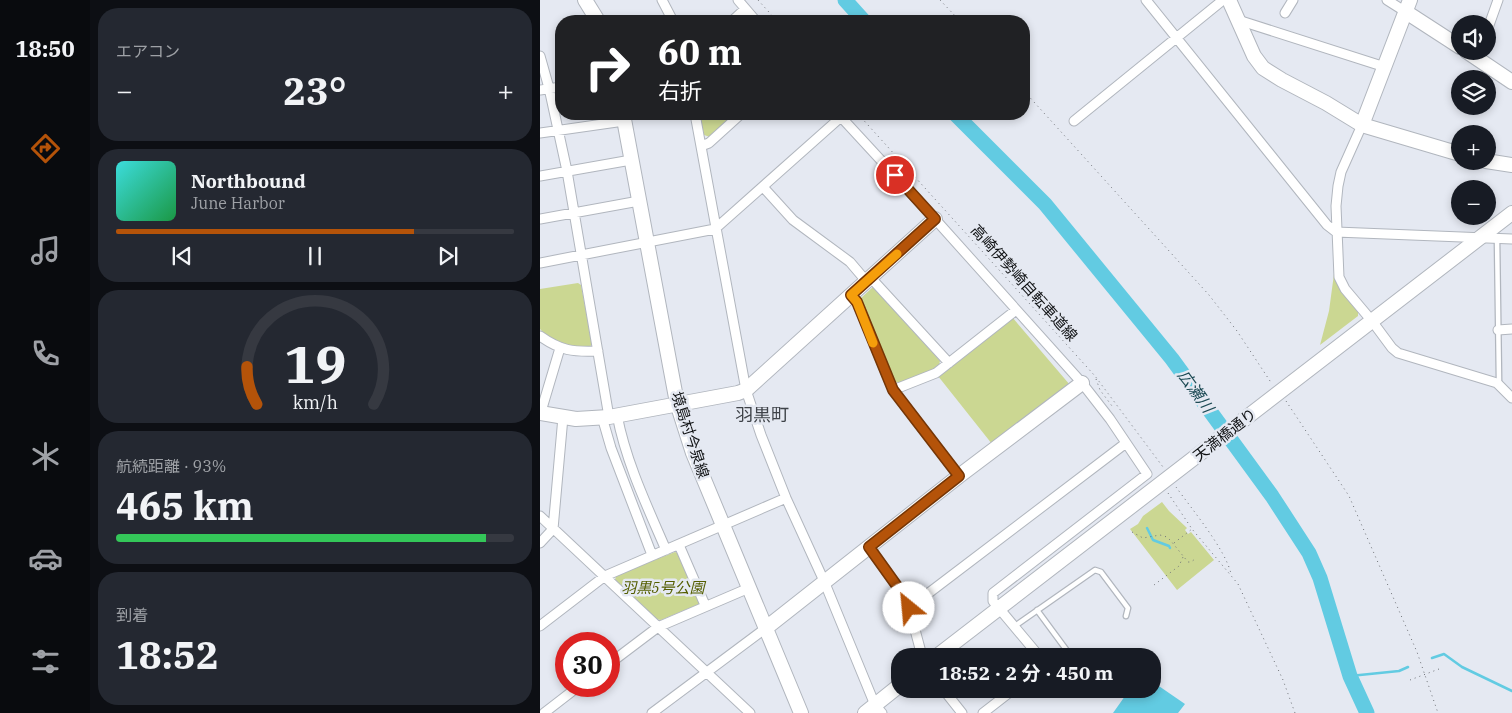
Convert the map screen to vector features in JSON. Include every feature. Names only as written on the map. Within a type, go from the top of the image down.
[{"type":"street","points":[[585,0],[594,15]]},
{"type":"street","points":[[662,0],[670,15]]},
{"type":"street","points":[[738,0],[750,15]]},
{"type":"street","points":[[1146,0],[1327,225],[1336,232],[1512,239]]},
{"type":"street","points":[[1074,121],[1222,0]]},
{"type":"street","points":[[1229,0],[1254,56],[1263,68],[1362,125],[1451,151]]},
{"type":"street","points":[[1285,13],[1293,0]]},
{"type":"street","points":[[1387,0],[1408,6],[1451,40]]},
{"type":"street","points":[[1493,15],[1498,0]]},
{"type":"street","points":[[1408,6],[1362,125],[1341,172],[1336,206],[1339,277],[1345,289],[1398,353],[1497,383],[1512,398]]},
{"type":"street","points":[[738,15],[745,9]]},
{"type":"street","points":[[1238,20],[1384,67]]},
{"type":"street","points":[[540,56],[545,89],[567,172],[572,213],[609,416],[611,448],[652,555]]},
{"type":"street","points":[[1482,60],[1512,82]]},
{"type":"street","points":[[540,133],[608,120]]},
{"type":"street","name":"境島村今泉線","points":[[624,120],[677,403],[693,453],[801,713]]},
{"type":"street","points":[[696,120],[746,390],[761,435],[786,498],[824,581],[874,710],[891,694]]},
{"type":"street","points":[[701,146],[709,143],[734,120]]},
{"type":"street","points":[[540,263],[715,229],[835,120]]},
{"type":"street","points":[[843,120],[935,219],[1082,383],[1110,419],[1146,474],[993,593],[993,601],[1033,648]]},
{"type":"street","points":[[540,176],[631,160]]},
{"type":"street","points":[[1496,163],[1512,165]]},
{"type":"street","points":[[763,187],[793,220],[850,262],[949,363]]},
{"type":"street","points":[[540,219],[639,201]]},
{"type":"street","name":"天満橋通り","points":[[947,648],[1512,213]]},
{"type":"street","points":[[560,348],[541,414],[576,419],[609,416],[738,393],[746,390],[935,219]]},
{"type":"street","points":[[851,295],[857,302],[893,390],[959,476]]},
{"type":"street","points":[[893,390],[936,373],[1016,310]]},
{"type":"street","points":[[1498,330],[1512,329]]},
{"type":"street","points":[[540,336],[560,348],[572,351],[598,350]]},
{"type":"street","points":[[652,713],[766,628],[959,476],[1082,383]]},
{"type":"street","points":[[609,416],[627,454],[666,550]]},
{"type":"street","points":[[540,543],[553,529],[563,417]]},
{"type":"street","points":[[909,608],[1126,443]]},
{"type":"street","points":[[540,626],[605,576],[786,498]]},
{"type":"street","points":[[540,516],[750,713]]},
{"type":"street","points":[[679,545],[705,606]]},
{"type":"street","points":[[869,547],[907,600],[920,648]]},
{"type":"street","points":[[620,655],[658,626],[749,588]]},
{"type":"street","points":[[544,713],[565,697]]},
{"type":"street","points":[[950,698],[962,713]]},
{"type":"street","points":[[982,713],[1002,698]]},
{"type":"lane","points":[[1497,238],[1499,380],[1497,383]]},
{"type":"lane","points":[[611,448],[627,454]]},
{"type":"lane","points":[[624,483],[632,469]]},
{"type":"lane","points":[[628,494],[644,499]]},
{"type":"lane","points":[[641,528],[651,514]]},
{"type":"lane","points":[[1015,626],[1095,570],[1101,572],[1128,608],[1126,616]]},
{"type":"lane","points":[[1037,610],[1065,648]]},
{"type":"path","points":[[758,0],[772,15]]},
{"type":"path","points":[[940,0],[954,15]]},
{"type":"path","points":[[1030,98],[1209,294],[1237,331],[1349,496],[1425,674],[1438,713]]},
{"type":"path","name":"高崎伊勢崎自転車道線","points":[[863,120],[1095,376],[1171,476],[1212,538],[1229,568],[1231,576]]},
{"type":"path","name":"高崎伊勢崎自転車道線","points":[[1168,493],[1192,529],[1238,584],[1296,713]]},
{"type":"path","points":[[1174,544],[1192,529]]},
{"type":"path","points":[[1132,532],[1143,538],[1163,535],[1174,544],[1189,562],[1194,559]]},
{"type":"path","points":[[1154,584],[1179,566],[1183,557]]},
{"type":"path","points":[[1410,680],[1439,669]]},
{"type":"green space","points":[[700,120],[728,120],[710,137],[704,135]]},
{"type":"green space","points":[[1334,274],[1339,288],[1358,312],[1358,316],[1320,345],[1329,311]]},
{"type":"green space","points":[[578,283],[581,285],[592,344],[589,348],[557,341],[540,329],[540,289]]},
{"type":"green space","points":[[874,286],[940,361],[938,368],[899,383],[893,381],[860,299]]},
{"type":"green space","points":[[1012,317],[1070,385],[992,444],[938,376]]},
{"type":"green space","points":[[1162,502],[1187,528],[1185,530],[1188,534],[1191,532],[1214,560],[1177,590],[1130,529],[1138,524],[1143,516]]},
{"type":"green space","name":"羽黒5号公園","points":[[675,552],[680,554],[700,599],[699,604],[661,620],[654,619],[615,581],[616,575]]},
{"type":"water","points":[[1161,688],[1185,704],[1178,713],[1113,713],[1124,698],[1161,698]]},
{"type":"waterway","name":"広瀬川","points":[[845,0],[859,15]]},
{"type":"waterway","name":"広瀬川","points":[[961,120],[1045,204],[1172,359],[1272,496],[1309,553],[1320,578],[1350,676],[1367,713]]},
{"type":"waterway","points":[[1147,528],[1153,540],[1170,548]]},
{"type":"waterway","points":[[1432,658],[1444,654],[1462,667],[1512,691]]},
{"type":"waterway","points":[[1350,676],[1399,671],[1408,667]]},
{"type":"slow traffic","points":[[873,343],[857,302],[851,295],[897,254]]},
{"type":"district","name":"羽黒町","points":[[762,415]]},
{"type":"route","points":[[895,175],[935,219],[851,295],[857,302],[893,390],[959,476],[869,547],[907,600],[909,608]]}]
